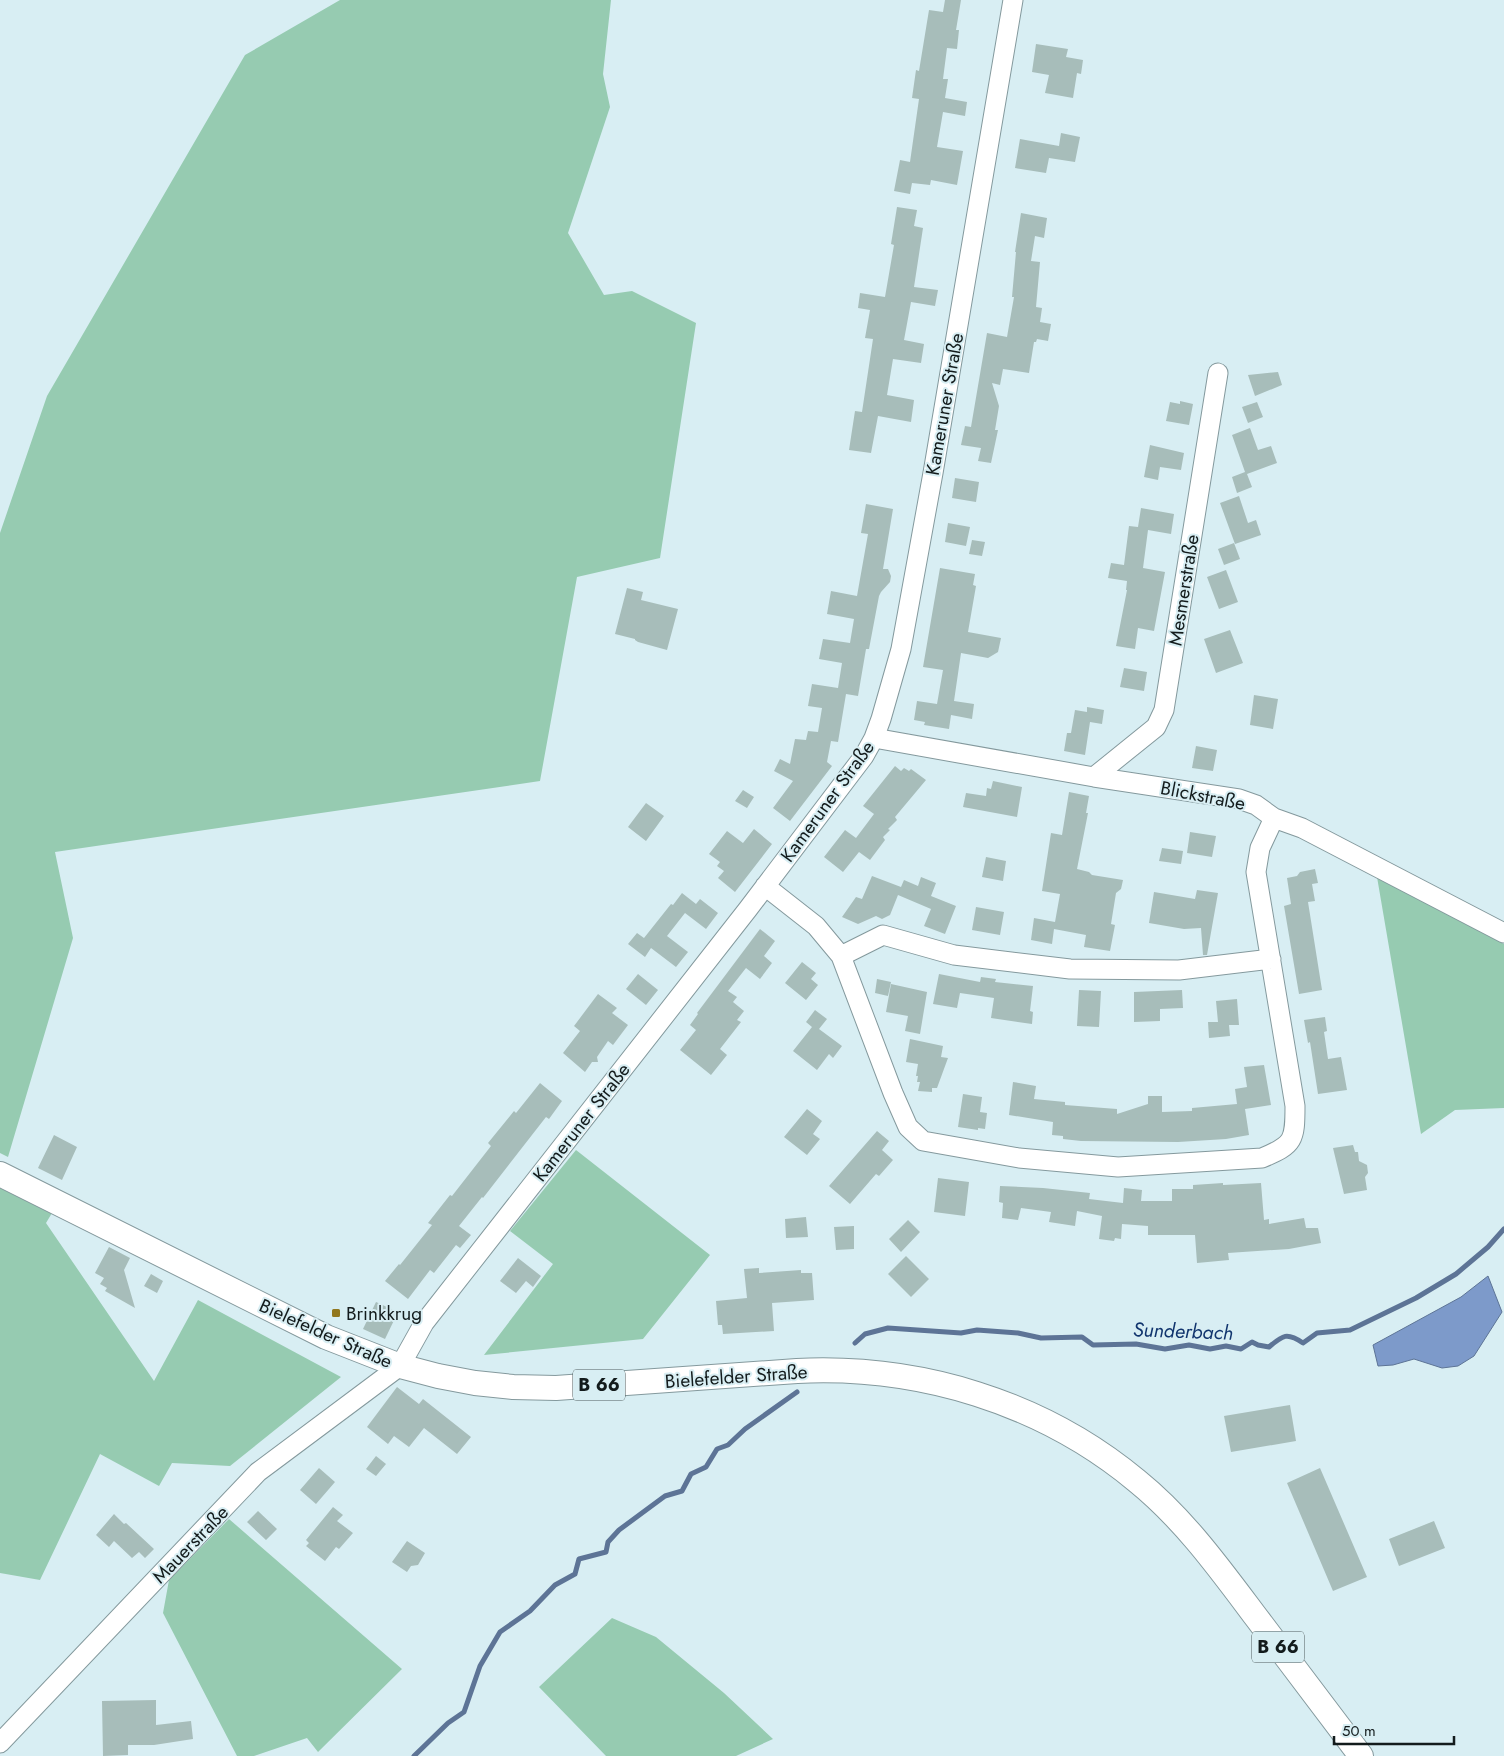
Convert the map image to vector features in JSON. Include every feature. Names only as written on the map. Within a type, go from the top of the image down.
[{"type":"main road","name":"Bielefelder Straße","points":[[0,1174],[326,1337],[400,1366],[438,1376],[475,1383],[556,1388],[812,1370],[866,1371],[939,1383],[1010,1405],[1049,1423],[1098,1452],[1138,1481],[1169,1510],[1235,1590],[1361,1756]]},
{"type":"street","name":"Kameruner Straße","points":[[400,1366],[424,1323],[765,886],[864,756],[874,738],[901,649],[933,473],[1013,0]]},
{"type":"street","name":"Mesmerstraße","points":[[1094,777],[1156,727],[1164,710],[1218,373]]},
{"type":"street","name":"Blickstraße","points":[[874,738],[1094,777],[1239,799],[1256,805],[1274,818],[1302,828],[1504,933]]},
{"type":"street","points":[[765,886],[816,926],[841,956],[893,1093],[908,1127],[923,1141],[1019,1158],[1118,1167],[1262,1158],[1278,1152],[1290,1143],[1295,1126],[1295,1106],[1256,872],[1260,848],[1274,818]]},
{"type":"street","points":[[841,956],[883,935],[954,955],[1070,969],[1179,970],[1271,959]]},
{"type":"street","name":"Mauerstraße","points":[[0,1743],[258,1472],[400,1366]]},
{"type":"green space","points":[[340,0],[611,0],[603,74],[610,107],[568,233],[604,295],[632,291],[696,323],[660,558],[577,577],[540,781],[55,852],[73,938],[8,1157],[0,1153],[0,533],[47,396],[245,55]]},
{"type":"green space","points":[[1377,877],[1504,944],[1504,1108],[1455,1110],[1421,1134]]},
{"type":"green space","points":[[576,1150],[710,1255],[643,1339],[484,1355],[553,1264],[510,1231]]},
{"type":"green space","points":[[0,1187],[52,1213],[46,1223],[154,1381],[198,1300],[341,1377],[230,1466],[172,1463],[159,1486],[100,1454],[40,1580],[0,1573]]},
{"type":"green space","points":[[229,1519],[402,1669],[318,1752],[307,1738],[254,1756],[237,1756],[163,1613],[169,1580]]},
{"type":"green space","points":[[612,1618],[656,1637],[724,1693],[773,1739],[736,1756],[606,1756],[539,1687]]},
{"type":"water","points":[[1488,1276],[1502,1312],[1474,1356],[1458,1366],[1442,1368],[1414,1359],[1393,1365],[1378,1366],[1373,1345],[1461,1297]]},
{"type":"building","points":[[945,0],[961,0],[956,30],[959,30],[957,49],[947,48],[943,79],[948,79],[945,98],[967,102],[965,116],[943,112],[937,147],[963,151],[957,185],[931,180],[930,185],[912,183],[910,194],[894,191],[900,160],[910,162],[919,99],[912,98],[916,70],[919,71],[929,10],[943,12]]},
{"type":"building","points":[[1036,44],[1068,49],[1066,57],[1083,60],[1081,74],[1077,73],[1073,98],[1045,93],[1049,75],[1032,72]]},
{"type":"building","points":[[1061,133],[1080,137],[1075,162],[1049,158],[1046,173],[1015,168],[1020,139],[1059,146]]},
{"type":"building","points":[[897,207],[917,210],[914,226],[923,228],[914,287],[938,290],[935,306],[911,302],[904,340],[924,344],[921,363],[893,359],[887,395],[914,400],[911,422],[878,416],[871,453],[849,450],[855,411],[862,412],[873,339],[865,338],[870,310],[858,308],[860,293],[885,297],[894,245],[891,244]]},
{"type":"building","points":[[1021,213],[1047,218],[1044,238],[1035,236],[1031,261],[1040,262],[1036,307],[1042,308],[1040,322],[1051,324],[1048,341],[1037,339],[1034,342],[1029,373],[1003,369],[1000,385],[992,383],[999,406],[995,430],[998,430],[991,463],[978,461],[981,448],[961,445],[965,426],[971,427],[987,333],[1007,337],[1014,297],[1012,297],[1015,252]]},
{"type":"building","points":[[1278,372],[1282,385],[1255,396],[1248,375]]},
{"type":"building","points":[[1180,401],[1193,404],[1189,425],[1166,421],[1170,402],[1180,404]]},
{"type":"building","points":[[1257,402],[1263,417],[1248,423],[1242,407]]},
{"type":"building","points":[[1250,428],[1258,450],[1271,446],[1277,463],[1247,474],[1252,487],[1237,493],[1232,477],[1245,472],[1232,435]]},
{"type":"building","points":[[1150,445],[1184,453],[1181,470],[1160,467],[1158,480],[1144,477]]},
{"type":"building","points":[[955,478],[979,482],[976,502],[952,498]]},
{"type":"building","points":[[1239,496],[1248,523],[1256,520],[1261,535],[1235,544],[1220,503]]},
{"type":"building","points":[[866,504],[893,509],[883,569],[888,569],[891,576],[890,582],[879,596],[869,649],[866,649],[858,696],[846,694],[838,742],[831,741],[827,762],[832,766],[790,821],[773,808],[793,781],[774,771],[780,759],[790,764],[795,739],[806,740],[808,731],[818,732],[822,708],[808,706],[812,684],[838,688],[842,663],[819,659],[823,639],[850,643],[854,619],[827,614],[831,591],[857,596],[868,534],[861,533]]},
{"type":"building","points":[[1141,508],[1174,514],[1171,534],[1148,530],[1143,568],[1165,572],[1154,631],[1138,628],[1135,649],[1116,646],[1127,590],[1127,581],[1108,578],[1111,563],[1124,565],[1129,526],[1138,527]]},
{"type":"building","points":[[948,523],[970,527],[966,546],[945,542]]},
{"type":"building","points":[[972,540],[985,542],[982,556],[969,554]]},
{"type":"building","points":[[1234,543],[1240,559],[1224,565],[1218,549]]},
{"type":"building","points":[[940,568],[975,574],[973,585],[976,586],[968,632],[1001,638],[998,652],[988,658],[961,653],[954,701],[974,704],[972,719],[951,715],[949,729],[924,725],[925,722],[914,720],[917,701],[937,704],[943,670],[923,667]]},
{"type":"building","points":[[1226,570],[1238,602],[1219,609],[1207,577]]},
{"type":"building","points":[[627,588],[643,592],[641,600],[678,609],[667,650],[615,634]]},
{"type":"building","points":[[1230,630],[1243,663],[1216,673],[1204,639]]},
{"type":"building","points":[[1124,668],[1147,672],[1144,691],[1120,687]]},
{"type":"building","points":[[1254,695],[1278,699],[1273,729],[1250,725]]},
{"type":"building","points":[[1087,707],[1104,710],[1102,724],[1090,722],[1085,755],[1064,751],[1067,733],[1071,733],[1075,710],[1087,712]]},
{"type":"building","points":[[1196,746],[1217,750],[1213,771],[1192,768]]},
{"type":"building","points":[[895,766],[901,771],[904,768],[909,771],[911,769],[926,780],[895,817],[897,820],[888,829],[890,830],[883,837],[885,840],[870,860],[859,852],[843,872],[824,857],[845,830],[856,838],[874,814],[863,806]]},
{"type":"building","points":[[993,781],[1022,787],[1017,817],[963,807],[966,793],[986,796],[987,788],[991,789]]},
{"type":"building","points":[[743,790],[754,797],[747,808],[735,801]]},
{"type":"building","points":[[1069,792],[1089,796],[1086,813],[1088,813],[1077,869],[1089,872],[1092,875],[1123,880],[1121,889],[1116,893],[1111,924],[1115,925],[1110,951],[1084,947],[1086,935],[1054,929],[1052,944],[1031,940],[1034,918],[1055,922],[1060,894],[1042,891],[1051,833],[1062,835]]},
{"type":"building","points":[[646,803],[664,816],[646,841],[628,827]]},
{"type":"building","points":[[754,829],[772,844],[735,892],[718,878],[724,871],[717,866],[720,862],[709,854],[727,831],[743,843]]},
{"type":"building","points":[[1190,832],[1216,836],[1212,857],[1187,853]]},
{"type":"building","points":[[1162,848],[1183,851],[1181,864],[1159,861]]},
{"type":"building","points":[[986,857],[1006,861],[1003,881],[982,877]]},
{"type":"building","points":[[1315,869],[1318,883],[1312,884],[1315,901],[1308,902],[1322,990],[1299,994],[1284,906],[1291,904],[1287,878],[1297,876],[1300,872]]},
{"type":"building","points":[[872,876],[901,887],[904,880],[918,886],[921,877],[936,883],[931,896],[956,906],[945,934],[924,926],[931,909],[898,895],[890,915],[882,919],[876,916],[858,924],[842,917],[856,897],[862,899]]},
{"type":"building","points":[[1197,890],[1218,893],[1207,955],[1203,955],[1201,928],[1184,929],[1149,923],[1154,892],[1195,899]]},
{"type":"building","points":[[682,893],[696,904],[700,899],[718,913],[706,929],[685,913],[667,936],[688,952],[676,967],[651,948],[645,957],[628,944],[637,933],[644,938]]},
{"type":"building","points":[[976,907],[1004,912],[1000,935],[972,930]]},
{"type":"building","points":[[760,929],[775,941],[764,956],[772,963],[760,979],[746,968],[728,991],[737,997],[733,1002],[744,1011],[737,1020],[741,1022],[720,1049],[727,1055],[711,1075],[680,1050],[696,1030],[690,1025],[697,1013]]},
{"type":"building","points":[[802,962],[816,973],[811,979],[818,985],[806,1000],[785,983]]},
{"type":"building","points":[[638,974],[658,990],[646,1005],[626,989]]},
{"type":"building","points":[[939,974],[980,982],[981,977],[996,979],[995,982],[1033,986],[1030,1011],[1033,1012],[1032,1024],[991,1018],[994,998],[960,993],[957,1008],[933,1004]]},
{"type":"building","points":[[877,979],[891,982],[888,996],[875,993]]},
{"type":"building","points":[[891,984],[927,992],[920,1034],[905,1031],[908,1016],[886,1012]]},
{"type":"building","points":[[1079,990],[1101,991],[1099,1027],[1077,1026]]},
{"type":"building","points":[[1182,990],[1183,1008],[1160,1009],[1160,1021],[1134,1022],[1134,992]]},
{"type":"building","points":[[598,994],[617,1008],[612,1013],[628,1025],[613,1045],[608,1041],[597,1057],[598,1062],[592,1062],[585,1072],[563,1053],[580,1031],[574,1026]]},
{"type":"building","points":[[1237,999],[1239,1025],[1229,1025],[1230,1036],[1209,1038],[1208,1022],[1218,1022],[1216,1001]]},
{"type":"building","points":[[815,1010],[827,1019],[819,1029],[842,1046],[833,1058],[829,1054],[817,1070],[793,1051],[812,1027],[806,1022]]},
{"type":"building","points":[[1325,1017],[1327,1031],[1324,1032],[1328,1059],[1341,1057],[1347,1090],[1318,1094],[1310,1042],[1308,1043],[1304,1020]]},
{"type":"building","points":[[910,1039],[943,1046],[941,1057],[948,1058],[937,1088],[932,1088],[932,1092],[918,1091],[920,1082],[917,1082],[918,1076],[916,1076],[918,1064],[906,1062]]},
{"type":"building","points":[[1264,1065],[1271,1105],[1245,1109],[1249,1135],[1226,1139],[1178,1142],[1081,1141],[1063,1139],[1063,1136],[1052,1135],[1053,1122],[1009,1115],[1013,1082],[1036,1086],[1034,1099],[1065,1102],[1065,1105],[1117,1109],[1117,1114],[1148,1104],[1148,1096],[1162,1096],[1162,1112],[1192,1111],[1192,1108],[1237,1104],[1235,1089],[1247,1087],[1244,1067]]},
{"type":"building","points":[[540,1083],[562,1101],[549,1119],[546,1117],[459,1226],[471,1235],[460,1248],[456,1245],[434,1273],[430,1270],[408,1299],[385,1281],[432,1225],[428,1223],[491,1146],[488,1143],[514,1111],[516,1113]]},
{"type":"building","points":[[963,1094],[982,1097],[980,1112],[987,1113],[985,1129],[978,1128],[978,1130],[958,1127]]},
{"type":"building","points":[[807,1109],[822,1121],[813,1134],[820,1139],[807,1155],[784,1137]]},
{"type":"building","points":[[877,1131],[889,1141],[882,1150],[893,1160],[879,1176],[876,1174],[850,1204],[829,1186]]},
{"type":"building","points":[[54,1135],[77,1147],[62,1180],[38,1168]]},
{"type":"building","points":[[1353,1145],[1355,1152],[1358,1152],[1359,1161],[1367,1165],[1368,1173],[1365,1177],[1367,1190],[1344,1194],[1333,1148]]},
{"type":"building","points":[[938,1178],[969,1182],[965,1216],[934,1212]]},
{"type":"building","points":[[1223,1183],[1223,1185],[1261,1183],[1264,1220],[1269,1219],[1269,1224],[1304,1218],[1306,1228],[1318,1228],[1321,1243],[1289,1249],[1228,1253],[1229,1260],[1197,1263],[1195,1235],[1148,1235],[1148,1226],[1122,1224],[1121,1239],[1115,1238],[1114,1241],[1099,1239],[1102,1216],[1077,1211],[1075,1226],[1049,1222],[1051,1212],[1021,1208],[1018,1220],[1002,1218],[1003,1203],[999,1202],[1000,1186],[1090,1193],[1089,1199],[1123,1203],[1124,1188],[1142,1190],[1141,1201],[1172,1201],[1172,1189],[1193,1189],[1193,1185]]},
{"type":"building","points":[[806,1217],[808,1237],[786,1238],[785,1219]]},
{"type":"building","points":[[908,1220],[920,1232],[901,1252],[889,1239]]},
{"type":"building","points":[[854,1226],[854,1249],[836,1250],[834,1227]]},
{"type":"building","points":[[109,1247],[130,1258],[124,1270],[135,1308],[105,1291],[107,1288],[100,1284],[104,1278],[95,1273]]},
{"type":"building","points":[[906,1256],[929,1279],[911,1297],[888,1274]]},
{"type":"building","points":[[518,1258],[541,1276],[533,1287],[526,1281],[516,1293],[500,1281]]},
{"type":"building","points":[[759,1268],[759,1273],[801,1270],[801,1273],[812,1273],[814,1300],[772,1303],[774,1331],[723,1334],[722,1325],[718,1325],[716,1301],[747,1298],[744,1269]]},
{"type":"building","points":[[151,1274],[163,1281],[157,1293],[144,1286]]},
{"type":"building","points":[[376,1302],[398,1312],[385,1339],[363,1329]]},
{"type":"building","points":[[397,1387],[419,1404],[423,1399],[471,1437],[457,1454],[424,1428],[409,1447],[394,1436],[388,1444],[367,1427]]},
{"type":"building","points":[[1290,1405],[1296,1441],[1231,1452],[1224,1416]]},
{"type":"building","points":[[376,1456],[386,1464],[376,1476],[366,1469]]},
{"type":"building","points":[[319,1468],[335,1482],[316,1504],[300,1490]]},
{"type":"building","points":[[1320,1468],[1367,1577],[1333,1591],[1287,1483]]},
{"type":"building","points":[[333,1507],[343,1515],[337,1521],[353,1533],[339,1549],[336,1547],[325,1561],[306,1546],[309,1543],[306,1540]]},
{"type":"building","points":[[258,1511],[277,1529],[266,1540],[247,1522]]},
{"type":"building","points":[[114,1514],[154,1549],[145,1558],[139,1552],[132,1558],[114,1541],[109,1547],[96,1535]]},
{"type":"building","points":[[1434,1521],[1445,1548],[1399,1566],[1389,1539]]},
{"type":"building","points":[[407,1541],[425,1553],[418,1565],[411,1566],[407,1572],[392,1562]]},
{"type":"building","points":[[156,1700],[156,1725],[191,1721],[193,1739],[154,1745],[128,1745],[128,1755],[103,1756],[102,1701]]},
{"type":"waterway","name":"Sunderbach","points":[[855,1343],[865,1334],[888,1328],[961,1333],[977,1330],[1018,1333],[1041,1338],[1082,1337],[1093,1345],[1136,1344],[1165,1349],[1189,1345],[1210,1349],[1226,1346],[1241,1349],[1252,1342],[1269,1347],[1285,1336],[1293,1337],[1303,1343],[1317,1333],[1350,1330],[1416,1298],[1456,1274],[1488,1247],[1504,1229]]},
{"type":"waterway","name":"Sunderbach","points":[[414,1756],[448,1723],[464,1712],[480,1666],[500,1632],[530,1611],[555,1585],[575,1574],[579,1559],[606,1552],[608,1542],[619,1530],[665,1496],[682,1491],[691,1474],[706,1467],[717,1449],[728,1445],[745,1429],[797,1392]]},
{"type":"place","name":"Brinkkrug","points":[[336,1313]]}]
